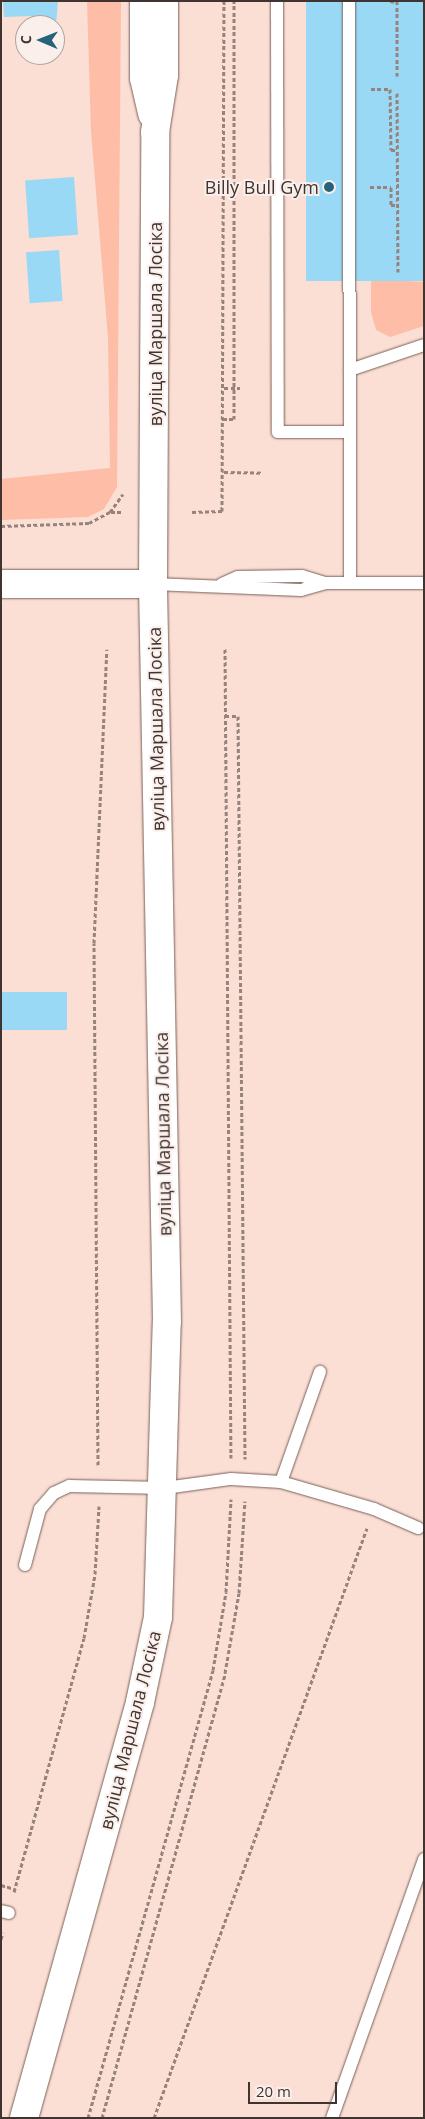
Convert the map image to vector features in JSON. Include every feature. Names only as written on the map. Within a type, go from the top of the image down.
[{"type":"main road","name":"вуліца Маршала Лосіка","points":[[144,1],[144,78],[156,132]]},
{"type":"main road","name":"вуліца Маршала Лосіка","points":[[24,2118],[140,1702],[158,1617],[165,1488],[166,1312],[152,584],[156,132],[164,75],[164,1]]},
{"type":"main road","points":[[1,584],[152,584]]},
{"type":"lane","points":[[277,1],[278,432],[350,432]]},
{"type":"lane","points":[[348,1],[350,583]]},
{"type":"lane","points":[[350,370],[424,345]]},
{"type":"lane","points":[[152,584],[222,584],[238,576],[302,576],[325,583],[424,583]]},
{"type":"lane","points":[[281,1482],[320,1372]]},
{"type":"lane","points":[[25,1565],[36,1518],[48,1497],[68,1486],[165,1488],[231,1479],[281,1482],[374,1509],[418,1528]]},
{"type":"lane","points":[[332,2118],[424,1859]]},
{"type":"path","points":[[192,512],[222,511],[224,472],[224,1]]},
{"type":"path","points":[[223,419],[234,419],[234,1]]},
{"type":"path","points":[[390,1],[397,2],[397,76]]},
{"type":"path","points":[[366,89],[390,89],[391,150],[397,150]]},
{"type":"path","points":[[397,93],[399,140],[397,150],[398,272]]},
{"type":"path","points":[[367,187],[391,187],[391,205],[398,205]]},
{"type":"path","points":[[223,388],[240,388]]},
{"type":"path","points":[[224,472],[263,472]]},
{"type":"path","points":[[110,512],[122,497],[123,485]]},
{"type":"path","points":[[1,526],[80,525],[110,512],[127,512]]},
{"type":"path","points":[[1,1939],[5,1912],[15,1889],[92,1603],[98,1486],[94,943],[107,649]]},
{"type":"path","points":[[88,2118],[213,1670],[228,1573],[231,1479],[225,649]]},
{"type":"path","points":[[102,2118],[225,1673],[240,1593],[246,1479],[238,716],[225,716]]},
{"type":"path","points":[[154,2118],[374,1509]]},
{"type":"path","points":[[1,1885],[15,1889]]},
{"type":"shaded area","points":[[87,1],[121,1],[117,487],[104,509],[88,517],[1,520],[1,479],[110,468],[108,338],[91,131]]},
{"type":"shaded area","points":[[388,207],[388,280],[424,282],[424,326],[390,337],[376,330],[371,312],[371,214]]},
{"type":"building","points":[[3,1],[58,1],[57,15],[15,15],[15,17],[4,17]]},
{"type":"building","points":[[306,1],[424,1],[424,281],[306,281]]},
{"type":"building","points":[[74,177],[78,235],[29,238],[25,180]]},
{"type":"building","points":[[59,250],[63,301],[30,303],[26,252]]},
{"type":"building","points":[[2,992],[67,992],[67,1030],[2,1030]]},
{"type":"place","name":"Billy Bull Gym","points":[[329,187]]}]
